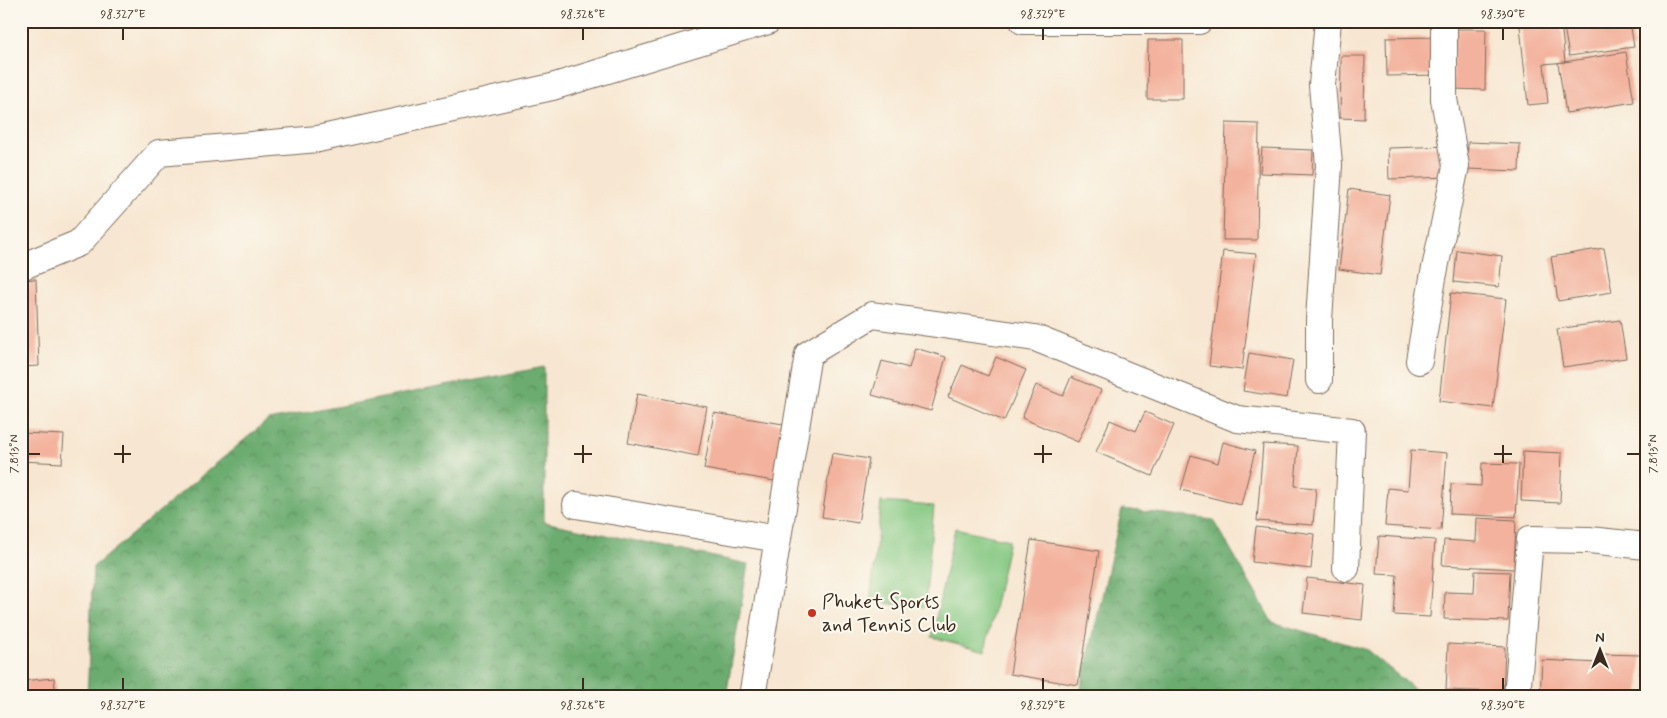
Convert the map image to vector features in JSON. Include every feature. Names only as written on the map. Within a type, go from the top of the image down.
[{"type":"street","points":[[21,267],[78,243],[159,153],[318,139],[552,88],[768,21]]},
{"type":"street","points":[[1030,22],[1199,21]]},
{"type":"street","points":[[1319,380],[1319,320],[1329,165],[1322,85],[1328,21]]},
{"type":"street","points":[[1419,362],[1432,278],[1456,166],[1444,100],[1444,21]]},
{"type":"street","points":[[752,697],[808,354],[872,315],[1035,338],[1237,419],[1352,431],[1346,568]]},
{"type":"street","points":[[576,505],[778,539]]},
{"type":"street","points":[[1517,697],[1530,539],[1590,540],[1646,546]]},
{"type":"green space","points":[[544,367],[544,522],[748,564],[726,697],[87,697],[93,567],[268,420]]},
{"type":"green space","points":[[881,502],[934,506],[925,607],[870,602]]},
{"type":"green space","points":[[1122,509],[1214,520],[1272,622],[1367,650],[1424,697],[1079,697]]},
{"type":"green space","points":[[955,528],[1009,540],[985,651],[932,637]]},
{"type":"building","points":[[1563,21],[1630,21],[1634,47],[1569,56]]},
{"type":"building","points":[[1561,22],[1565,62],[1544,64],[1548,103],[1528,105],[1520,26]]},
{"type":"building","points":[[1454,29],[1486,29],[1485,90],[1453,89]]},
{"type":"building","points":[[1437,37],[1438,75],[1387,76],[1386,38]]},
{"type":"building","points":[[1148,40],[1183,40],[1183,99],[1147,99]]},
{"type":"building","points":[[1626,52],[1634,102],[1566,113],[1558,63]]},
{"type":"building","points":[[1341,56],[1365,56],[1364,119],[1340,118]]},
{"type":"building","points":[[1226,123],[1259,124],[1257,240],[1223,240]]},
{"type":"building","points":[[1468,142],[1520,144],[1519,171],[1467,169]]},
{"type":"building","points":[[1450,146],[1451,177],[1389,179],[1388,148]]},
{"type":"building","points":[[1262,148],[1313,150],[1312,175],[1260,173]]},
{"type":"building","points":[[1349,189],[1390,195],[1380,275],[1339,269]]},
{"type":"building","points":[[1604,248],[1612,292],[1558,301],[1551,257]]},
{"type":"building","points":[[1457,250],[1502,256],[1499,287],[1454,282]]},
{"type":"building","points":[[1223,251],[1256,254],[1242,370],[1209,366]]},
{"type":"building","points":[[36,279],[39,366],[21,367],[21,280]]},
{"type":"building","points":[[1451,293],[1506,299],[1493,408],[1439,401]]},
{"type":"building","points":[[1620,320],[1626,358],[1563,367],[1557,329]]},
{"type":"building","points":[[915,348],[946,357],[931,411],[872,395],[882,361],[909,368]]},
{"type":"building","points":[[1249,353],[1293,360],[1287,398],[1243,391]]},
{"type":"building","points":[[996,357],[1026,370],[1004,421],[948,397],[962,365],[988,376]]},
{"type":"building","points":[[1071,377],[1101,390],[1078,442],[1022,418],[1036,385],[1063,396]]},
{"type":"building","points":[[637,394],[707,407],[698,456],[628,443]]},
{"type":"building","points":[[1145,412],[1174,425],[1152,476],[1096,452],[1110,420],[1136,431]]},
{"type":"building","points":[[714,413],[783,424],[774,481],[704,469]]},
{"type":"building","points":[[21,433],[64,435],[62,463],[21,461]]},
{"type":"building","points":[[1223,442],[1255,451],[1241,505],[1181,490],[1191,455],[1218,463]]},
{"type":"building","points":[[1263,444],[1298,446],[1295,486],[1316,488],[1313,525],[1257,521]]},
{"type":"building","points":[[1411,450],[1447,453],[1441,530],[1385,526],[1388,488],[1408,490]]},
{"type":"building","points":[[1523,451],[1562,453],[1560,503],[1521,501]]},
{"type":"building","points":[[832,453],[869,459],[858,523],[822,517]]},
{"type":"building","points":[[1482,463],[1519,464],[1516,517],[1450,514],[1451,484],[1481,486]]},
{"type":"building","points":[[1477,518],[1516,520],[1514,569],[1442,565],[1444,540],[1476,542]]},
{"type":"building","points":[[1256,527],[1314,534],[1311,569],[1252,562]]},
{"type":"building","points":[[1379,536],[1435,540],[1430,617],[1394,615],[1397,575],[1376,574]]},
{"type":"building","points":[[1031,540],[1099,551],[1078,685],[1010,674]]},
{"type":"building","points":[[1475,571],[1510,572],[1508,621],[1444,619],[1445,592],[1474,593]]},
{"type":"building","points":[[1307,578],[1365,585],[1362,620],[1303,613]]},
{"type":"building","points":[[1448,644],[1505,647],[1503,692],[1446,690]]},
{"type":"building","points":[[1599,654],[1641,655],[1639,697],[1540,697],[1542,660],[1599,663]]},
{"type":"building","points":[[54,678],[56,697],[21,697],[21,681]]},
{"type":"place","name":"Phuket Sports and Tennis Club","points":[[812,613]]}]
